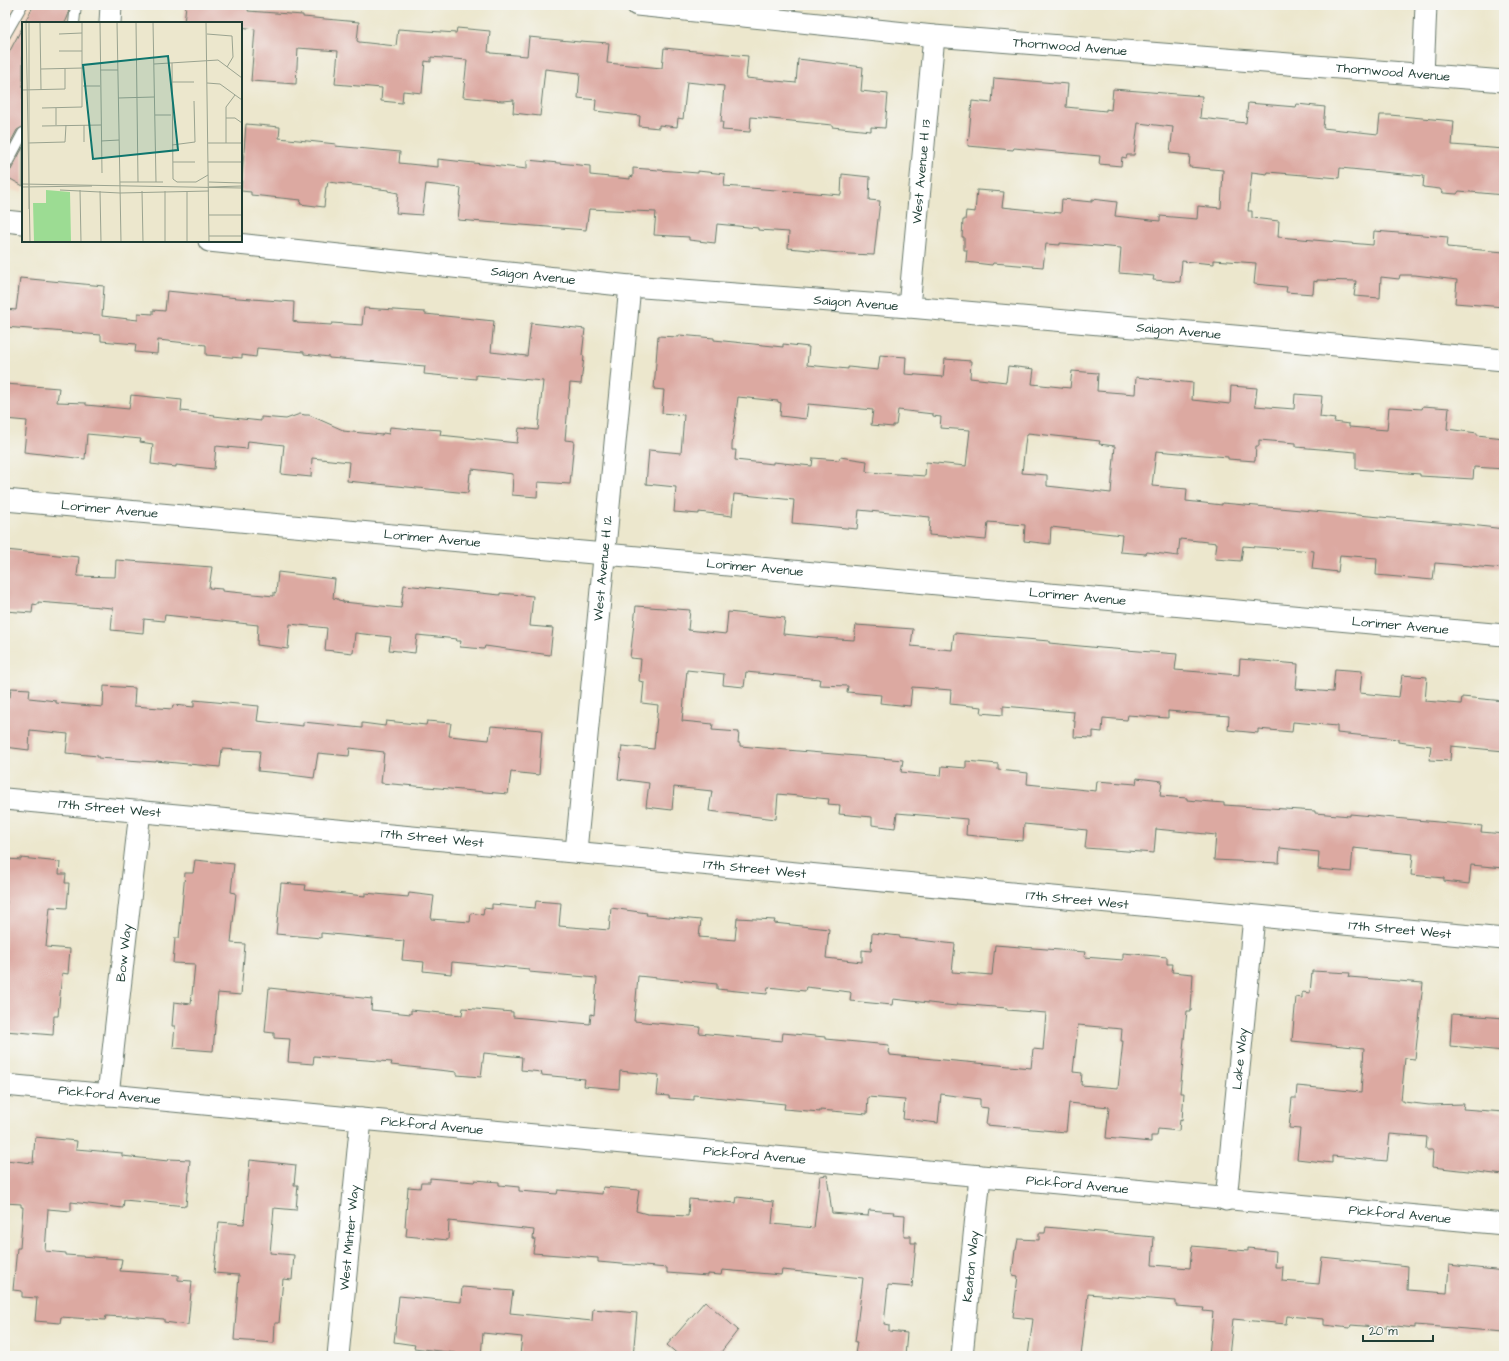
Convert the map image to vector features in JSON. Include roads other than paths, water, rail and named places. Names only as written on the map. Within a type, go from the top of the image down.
[{"type":"street","points":[[110,22],[111,5]]},
{"type":"street","name":"Thornwood Avenue","points":[[637,5],[934,36],[1504,81]]},
{"type":"street","points":[[1423,75],[1426,5]]},
{"type":"street","name":"West Avenue H 13","points":[[909,307],[934,36]]},
{"type":"street","points":[[5,221],[22,223]]},
{"type":"street","name":"Saigon Avenue","points":[[218,242],[630,286],[909,307],[1504,360]]},
{"type":"street","name":"West Avenue H 12","points":[[576,851],[603,553],[630,286]]},
{"type":"street","name":"Lorimer Avenue","points":[[5,500],[1504,635]]},
{"type":"street","name":"17th Street West","points":[[5,799],[576,851],[1254,917],[1504,939]]},
{"type":"street","name":"Bow Way","points":[[108,1095],[140,811]]},
{"type":"street","name":"Lake Way","points":[[1226,1200],[1254,917]]},
{"type":"street","name":"Pickford Avenue","points":[[5,1085],[1226,1200],[1504,1224]]},
{"type":"street","name":"West Minter Way","points":[[338,1356],[361,1119]]},
{"type":"street","name":"Keaton Way","points":[[962,1356],[980,1176]]},
{"type":"lane","points":[[5,35],[22,5]]},
{"type":"lane","points":[[74,22],[76,5]]},
{"type":"lane","points":[[5,168],[22,135]]}]
